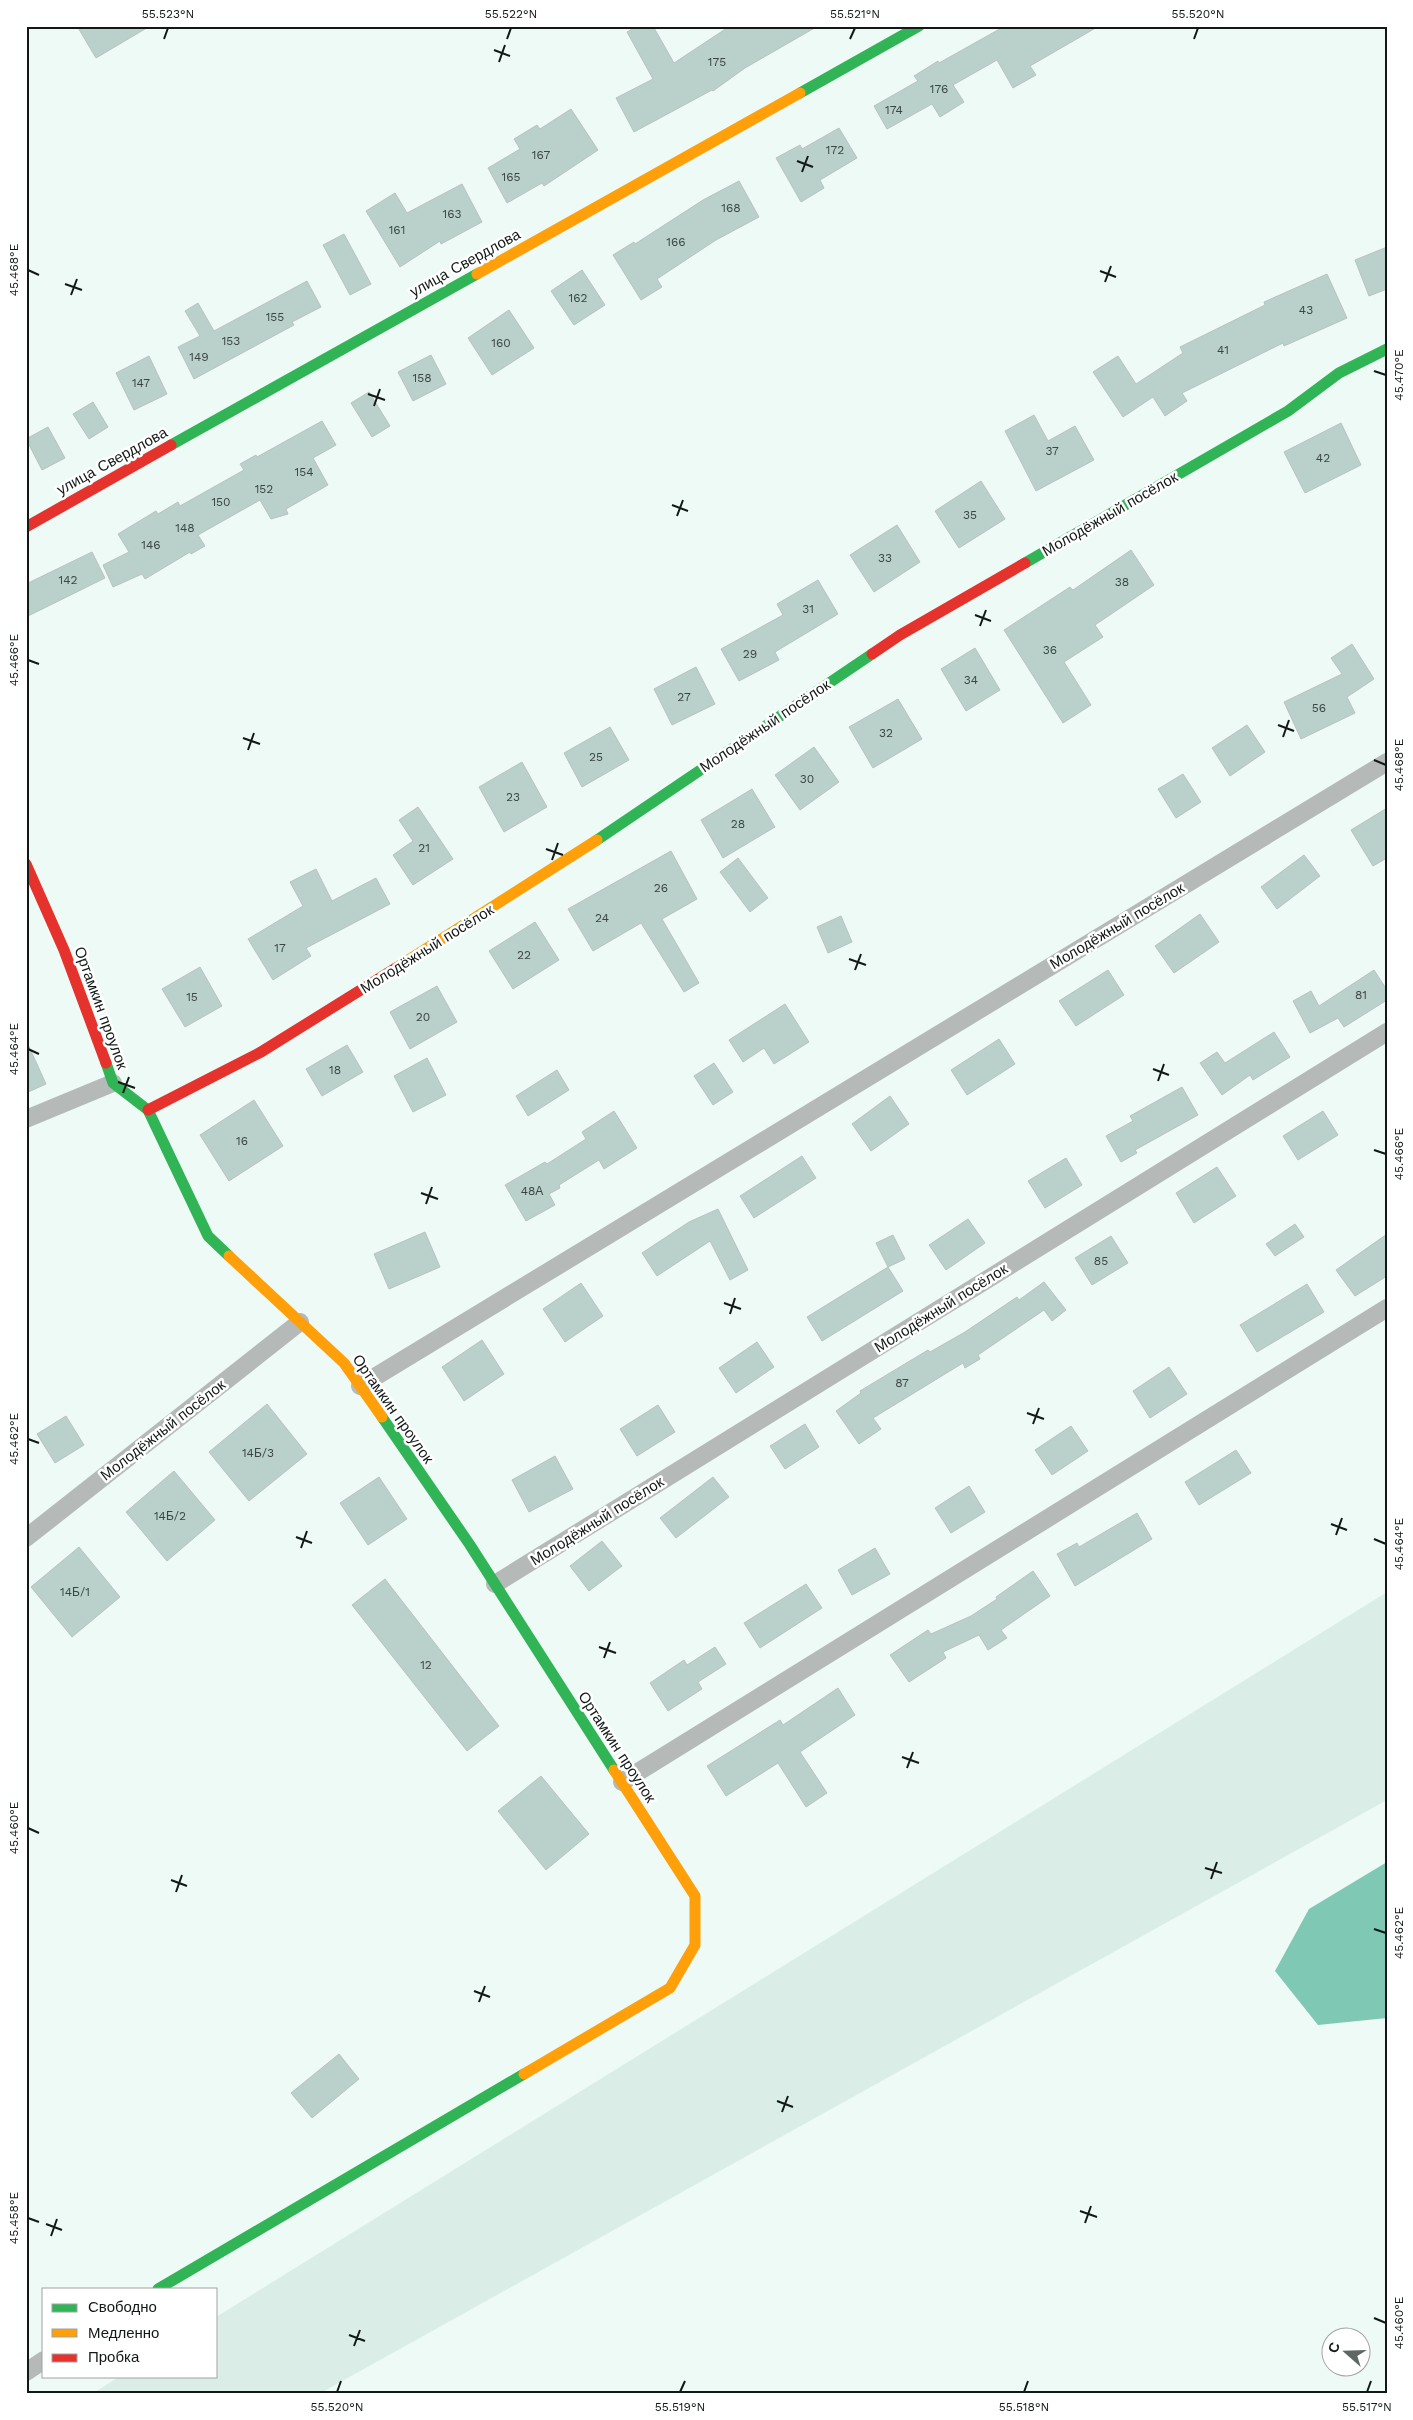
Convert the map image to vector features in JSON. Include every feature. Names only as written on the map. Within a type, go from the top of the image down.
[{"type":"street","name":"улица Свердлова","points":[[26,527],[919,26]]},
{"type":"street","name":"Молодёжный посёлок","points":[[148,1110],[262,1052],[554,870],[900,635],[1288,411],[1339,373],[1387,349]]},
{"type":"street","name":"Молодёжный посёлок","points":[[360,1386],[1387,762]]},
{"type":"street","name":"Ортамкин проулок","points":[[26,864],[64,950],[113,1083],[148,1110],[208,1236],[344,1363],[495,1584],[695,1896],[695,1944],[670,1988],[160,2288]]},
{"type":"street","name":"Молодёжный посёлок","points":[[495,1584],[1387,1032]]},
{"type":"street","points":[[26,1119],[113,1083]]},
{"type":"street","points":[[622,1782],[1387,1308]]},
{"type":"street","name":"Молодёжный посёлок","points":[[26,1538],[300,1322]]},
{"type":"street","points":[[26,2372],[42,2361]]},
{"type":"shaded area","points":[[1387,1592],[1387,1800],[319,2394],[92,2394],[117,2378],[218,2378],[218,2316]]},
{"type":"shaded area","points":[[1387,1862],[1387,2018],[1318,2025],[1275,1971],[1309,1909]]},
{"type":"building","points":[[77,26],[150,26],[96,58]]},
{"type":"building","points":[[637,26],[653,26],[674,63],[730,26],[818,26],[745,68],[713,91],[634,132],[616,98],[653,79],[627,32]]},
{"type":"building","points":[[1005,26],[1099,26],[1030,66],[1036,75],[1013,88],[997,60],[953,85],[964,102],[940,117],[932,104],[887,129],[874,106],[918,81],[914,76],[938,61],[939,63]]},
{"type":"building","points":[[571,109],[598,150],[544,186],[542,183],[507,203],[488,168],[520,149],[514,139],[537,125],[540,129]]},
{"type":"building","points":[[839,128],[857,158],[820,180],[824,188],[801,202],[776,158],[800,145],[802,149]]},
{"type":"building","points":[[739,181],[759,217],[716,240],[657,279],[662,287],[641,300],[613,255],[634,242],[635,244],[703,200]]},
{"type":"building","points":[[462,184],[482,222],[441,244],[440,241],[400,267],[366,211],[395,193],[407,213]]},
{"type":"building","points":[[344,234],[371,284],[350,295],[323,245]]},
{"type":"building","points":[[1387,247],[1387,289],[1369,296],[1355,260]]},
{"type":"building","points":[[582,270],[605,305],[574,325],[551,291]]},
{"type":"building","points":[[1327,274],[1347,318],[1284,346],[1283,343],[1182,393],[1187,401],[1165,416],[1153,397],[1123,417],[1093,372],[1118,356],[1136,384],[1183,353],[1180,347],[1265,305],[1264,302]]},
{"type":"building","points":[[307,281],[321,307],[292,322],[294,325],[194,379],[178,347],[200,336],[185,311],[198,303],[214,331]]},
{"type":"building","points":[[509,310],[534,348],[492,375],[468,338]]},
{"type":"building","points":[[431,355],[446,384],[413,401],[398,372]]},
{"type":"building","points":[[149,356],[167,394],[134,410],[116,373]]},
{"type":"building","points":[[369,392],[390,426],[372,437],[351,403]]},
{"type":"building","points":[[93,402],[108,427],[89,439],[73,414]]},
{"type":"building","points":[[1034,415],[1048,441],[1075,426],[1094,460],[1036,491],[1005,431]]},
{"type":"building","points":[[322,421],[336,445],[313,458],[328,485],[286,509],[288,514],[271,519],[260,500],[198,535],[205,546],[191,554],[190,552],[145,579],[142,574],[113,587],[103,565],[129,552],[118,534],[156,511],[158,514],[178,502],[180,506],[244,470],[240,464],[256,455],[257,457]]},
{"type":"building","points":[[1341,423],[1361,465],[1305,493],[1284,452]]},
{"type":"building","points":[[48,427],[65,458],[42,470],[26,439]]},
{"type":"building","points":[[981,481],[1005,519],[959,548],[935,511]]},
{"type":"building","points":[[897,525],[920,562],[874,592],[850,555]]},
{"type":"building","points":[[1131,550],[1154,585],[1095,625],[1103,637],[1064,662],[1091,705],[1063,723],[1004,630],[1070,587],[1073,590]]},
{"type":"building","points":[[92,552],[105,578],[26,617],[26,584]]},
{"type":"building","points":[[818,580],[838,614],[775,652],[779,660],[739,681],[721,649],[783,615],[777,604]]},
{"type":"building","points":[[1352,644],[1374,679],[1347,697],[1355,713],[1301,739],[1284,702],[1342,674],[1331,658]]},
{"type":"building","points":[[975,648],[1000,690],[966,711],[941,669]]},
{"type":"building","points":[[696,667],[715,704],[672,725],[654,689]]},
{"type":"building","points":[[898,699],[922,739],[873,768],[849,727]]},
{"type":"building","points":[[1247,725],[1265,752],[1230,776],[1212,748]]},
{"type":"building","points":[[610,727],[629,760],[582,787],[564,753]]},
{"type":"building","points":[[814,747],[839,782],[800,810],[775,775]]},
{"type":"building","points":[[522,762],[547,807],[504,832],[479,787]]},
{"type":"building","points":[[1183,774],[1201,802],[1176,818],[1158,789]]},
{"type":"building","points":[[752,789],[775,827],[723,858],[701,820]]},
{"type":"building","points":[[418,807],[453,859],[413,885],[393,855],[413,841],[399,820]]},
{"type":"building","points":[[1387,808],[1387,858],[1373,866],[1351,830]]},
{"type":"building","points":[[671,851],[697,899],[662,919],[699,983],[684,992],[641,923],[593,951],[568,909]]},
{"type":"building","points":[[1304,855],[1320,876],[1277,909],[1261,887]]},
{"type":"building","points":[[738,858],[768,898],[750,912],[720,872]]},
{"type":"building","points":[[316,869],[332,901],[376,878],[390,904],[306,948],[311,956],[273,980],[248,939],[303,906],[290,882]]},
{"type":"building","points":[[1200,914],[1219,942],[1174,973],[1155,946]]},
{"type":"building","points":[[841,916],[852,942],[828,953],[817,927]]},
{"type":"building","points":[[535,922],[559,960],[513,989],[489,951]]},
{"type":"building","points":[[200,967],[222,1006],[185,1027],[162,989]]},
{"type":"building","points":[[1108,970],[1124,995],[1076,1026],[1059,1001]]},
{"type":"building","points":[[1374,970],[1387,990],[1387,1000],[1344,1027],[1338,1018],[1310,1033],[1293,1001],[1311,991],[1319,1006]]},
{"type":"building","points":[[437,986],[457,1022],[410,1049],[390,1012]]},
{"type":"building","points":[[785,1004],[809,1042],[774,1064],[764,1048],[743,1062],[729,1040]]},
{"type":"building","points":[[1274,1032],[1290,1057],[1253,1080],[1250,1075],[1222,1095],[1200,1063],[1217,1052],[1225,1063]]},
{"type":"building","points":[[999,1039],[1015,1064],[967,1095],[951,1070]]},
{"type":"building","points":[[26,1040],[46,1084],[26,1093]]},
{"type":"building","points":[[347,1045],[363,1072],[322,1096],[306,1069]]},
{"type":"building","points":[[427,1058],[446,1095],[413,1112],[394,1076]]},
{"type":"building","points":[[714,1063],[733,1092],[713,1105],[694,1076]]},
{"type":"building","points":[[557,1070],[569,1090],[528,1116],[516,1096]]},
{"type":"building","points":[[1182,1087],[1198,1115],[1135,1150],[1137,1153],[1121,1162],[1106,1136],[1133,1121],[1130,1116]]},
{"type":"building","points":[[890,1096],[909,1124],[871,1151],[852,1124]]},
{"type":"building","points":[[254,1100],[283,1146],[229,1181],[200,1135]]},
{"type":"building","points":[[614,1111],[637,1148],[604,1169],[599,1160],[559,1185],[560,1188],[549,1194],[555,1205],[526,1221],[505,1185],[545,1162],[547,1164],[586,1139],[582,1132]]},
{"type":"building","points":[[1323,1111],[1338,1135],[1298,1160],[1283,1136]]},
{"type":"building","points":[[802,1156],[816,1178],[754,1218],[740,1196]]},
{"type":"building","points":[[1066,1158],[1082,1185],[1045,1208],[1028,1181]]},
{"type":"building","points":[[1217,1167],[1236,1196],[1194,1223],[1176,1193]]},
{"type":"building","points":[[718,1209],[748,1270],[730,1280],[710,1241],[657,1276],[642,1253],[689,1222]]},
{"type":"building","points":[[968,1219],[985,1243],[946,1270],[929,1245]]},
{"type":"building","points":[[1295,1224],[1304,1237],[1275,1256],[1266,1244]]},
{"type":"building","points":[[425,1232],[440,1267],[389,1289],[374,1254]]},
{"type":"building","points":[[1387,1234],[1387,1276],[1355,1296],[1336,1270]]},
{"type":"building","points":[[893,1235],[905,1259],[888,1267],[876,1243]]},
{"type":"building","points":[[1111,1236],[1128,1263],[1092,1285],[1075,1258]]},
{"type":"building","points":[[888,1267],[903,1291],[822,1341],[807,1317]]},
{"type":"building","points":[[1044,1282],[1066,1310],[1052,1321],[1044,1310],[978,1355],[980,1359],[965,1368],[963,1363],[873,1418],[881,1429],[859,1444],[836,1411],[861,1393],[860,1391],[928,1350],[930,1352],[965,1332],[1017,1297],[1019,1300]]},
{"type":"building","points":[[581,1283],[603,1316],[565,1342],[543,1309]]},
{"type":"building","points":[[1307,1284],[1324,1312],[1257,1352],[1240,1325]]},
{"type":"building","points":[[482,1340],[504,1374],[464,1401],[442,1367]]},
{"type":"building","points":[[757,1342],[774,1367],[736,1393],[719,1368]]},
{"type":"building","points":[[1169,1367],[1187,1394],[1150,1418],[1133,1391]]},
{"type":"building","points":[[267,1404],[307,1454],[249,1501],[209,1452]]},
{"type":"building","points":[[658,1405],[675,1432],[637,1456],[620,1429]]},
{"type":"building","points":[[66,1416],[84,1445],[55,1463],[37,1434]]},
{"type":"building","points":[[805,1424],[819,1447],[785,1469],[770,1446]]},
{"type":"building","points":[[1071,1426],[1088,1451],[1052,1475],[1035,1450]]},
{"type":"building","points":[[1236,1450],[1251,1473],[1199,1505],[1185,1482]]},
{"type":"building","points":[[555,1456],[573,1489],[529,1512],[512,1480]]},
{"type":"building","points":[[174,1471],[215,1520],[167,1561],[126,1512]]},
{"type":"building","points":[[379,1477],[407,1519],[368,1545],[340,1503]]},
{"type":"building","points":[[713,1477],[729,1497],[676,1538],[660,1518]]},
{"type":"building","points":[[969,1486],[985,1512],[951,1533],[935,1508]]},
{"type":"building","points":[[1137,1513],[1152,1539],[1075,1586],[1057,1554],[1077,1543],[1079,1547]]},
{"type":"building","points":[[602,1541],[622,1566],[589,1591],[570,1566]]},
{"type":"building","points":[[79,1547],[120,1597],[72,1637],[31,1587]]},
{"type":"building","points":[[875,1548],[890,1574],[852,1595],[838,1570]]},
{"type":"building","points":[[1033,1571],[1050,1596],[1001,1630],[1007,1638],[988,1650],[979,1635],[943,1652],[946,1658],[909,1682],[890,1655],[928,1630],[931,1634],[971,1616],[997,1599],[996,1597]]},
{"type":"building","points":[[385,1579],[499,1726],[467,1751],[352,1605]]},
{"type":"building","points":[[806,1584],[822,1608],[760,1648],[744,1623]]},
{"type":"building","points":[[715,1647],[726,1664],[698,1682],[702,1689],[668,1711],[650,1683],[684,1660],[687,1665]]},
{"type":"building","points":[[838,1688],[855,1715],[800,1752],[827,1793],[806,1807],[778,1763],[726,1796],[707,1766],[780,1720],[783,1725]]},
{"type":"building","points":[[541,1776],[589,1834],[546,1870],[498,1811]]},
{"type":"building","points":[[339,2054],[359,2079],[312,2118],[291,2093]]},
{"type":"traffic: fast","points":[[800,93],[919,26]]},
{"type":"traffic: fast","points":[[171,445],[477,274]]},
{"type":"traffic: fast","points":[[1025,563],[1288,411],[1339,373],[1387,349]]},
{"type":"traffic: fast","points":[[597,840],[872,654]]},
{"type":"traffic: fast","points":[[106,1063],[113,1083],[148,1110],[208,1236],[229,1256]]},
{"type":"traffic: fast","points":[[382,1417],[470,1545],[614,1770]]},
{"type":"traffic: fast","points":[[160,2288],[524,2074]]},
{"type":"traffic: slow","points":[[477,274],[800,93]]},
{"type":"traffic: slow","points":[[396,968],[597,840]]},
{"type":"traffic: slow","points":[[229,1256],[344,1363],[382,1417]]},
{"type":"traffic: slow","points":[[524,2074],[670,1988],[695,1945],[695,1896],[614,1770]]},
{"type":"traffic: jam","points":[[26,527],[171,445]]},
{"type":"traffic: jam","points":[[872,654],[900,635],[1025,563]]},
{"type":"traffic: jam","points":[[26,864],[64,950],[106,1063]]},
{"type":"traffic: jam","points":[[148,1110],[261,1052],[396,968]]}]
